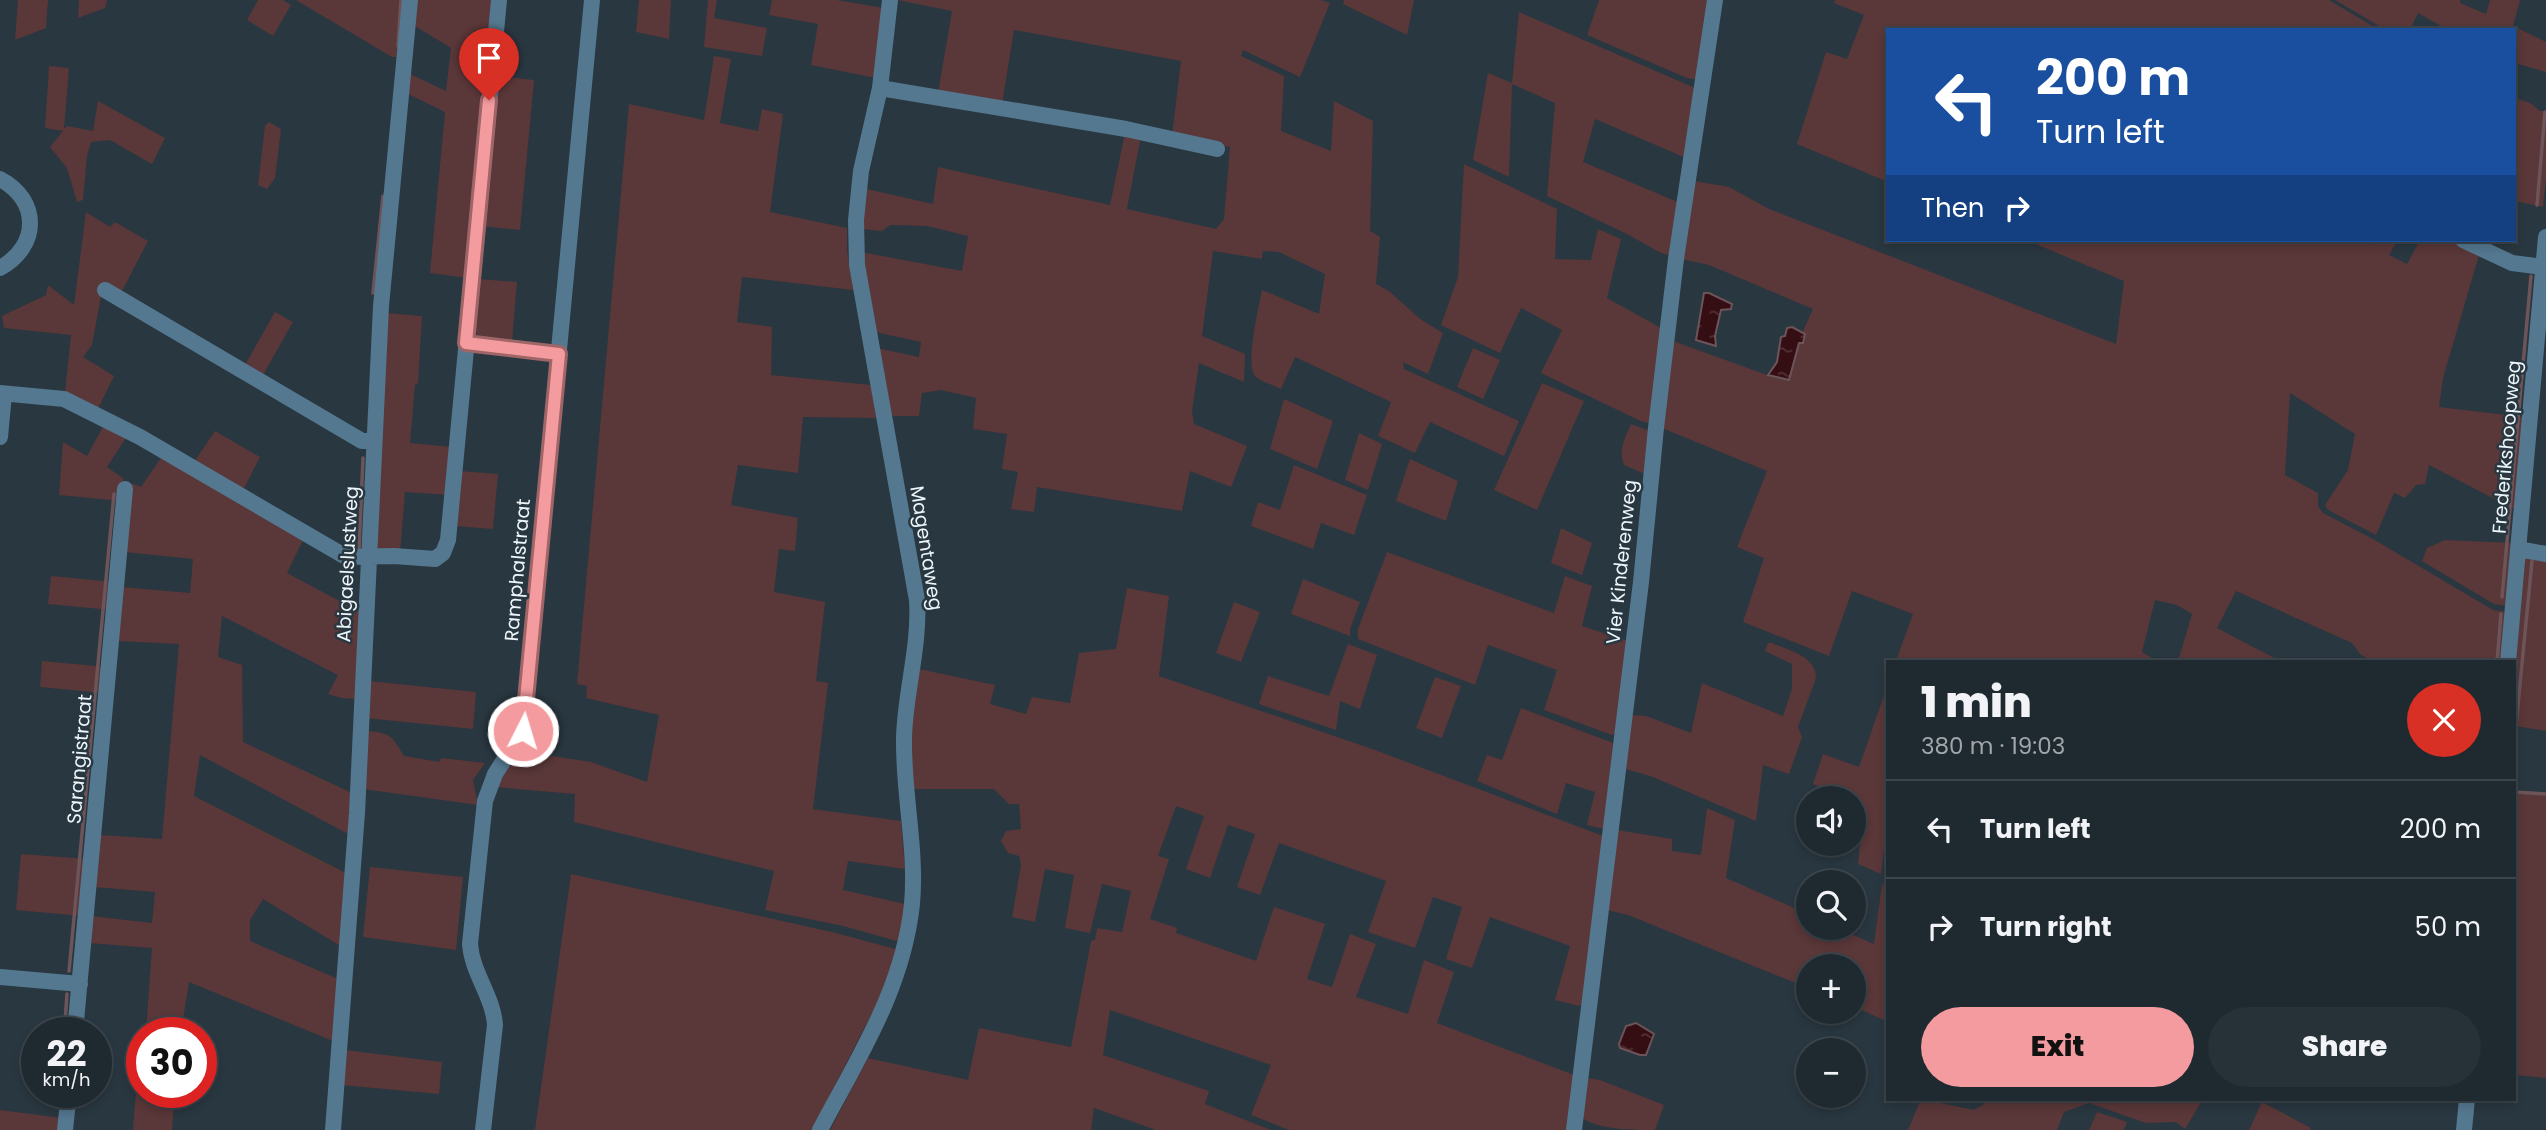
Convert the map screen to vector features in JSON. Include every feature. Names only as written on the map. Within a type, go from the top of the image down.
[{"type":"street","name":"Abigaelslustweg","points":[[333,1130],[357,813],[381,306],[410,0]]},
{"type":"street","points":[[0,437],[2,393],[64,399],[140,437],[346,557],[435,559],[443,553],[448,540],[499,0]]},
{"type":"street","name":"Ramphalstraat","points":[[483,1130],[495,1025],[494,1009],[474,965],[470,944],[485,801],[495,774],[523,731],[592,0]]},
{"type":"street","name":"Magentaweg","points":[[820,1130],[894,984],[905,947],[912,903],[904,738],[917,630],[917,600],[857,265],[855,232],[861,171],[880,88],[890,0]]},
{"type":"street","name":"Vier Kinderenweg","points":[[1574,1130],[1641,582],[1676,259],[1715,0]]},
{"type":"street","points":[[880,88],[1126,129],[1217,149]]},
{"type":"street","points":[[0,179],[22,195],[29,214],[30,227],[22,252],[0,268]]},
{"type":"street","name":"Frederikshoopweg","points":[[2508,660],[2541,342],[2546,237]]},
{"type":"street","points":[[2467,242],[2512,262],[2543,267]]},
{"type":"street","points":[[105,290],[362,440],[374,441]]},
{"type":"street","points":[[466,343],[559,354]]},
{"type":"street","name":"Sarangistraat","points":[[77,1017],[125,489]]},
{"type":"street","points":[[2518,549],[2546,554]]},
{"type":"street","points":[[0,977],[80,985]]},
{"type":"street","points":[[2464,1130],[2467,1101]]},
{"type":"street","points":[[65,1130],[67,1108]]},
{"type":"shaded area","points":[[18,0],[48,0],[46,28],[15,40]]},
{"type":"shaded area","points":[[79,0],[107,0],[105,8],[78,18]]},
{"type":"shaded area","points":[[258,0],[283,0],[291,5],[273,36],[247,20]]},
{"type":"shaded area","points":[[296,0],[406,0],[400,57],[392,57]]},
{"type":"shaded area","points":[[412,0],[496,0],[468,278],[430,273],[445,112],[406,93],[408,73],[446,91],[451,48],[410,23]]},
{"type":"shaded area","points":[[639,0],[671,0],[669,39],[636,32]]},
{"type":"shaded area","points":[[708,0],[717,0],[714,18],[767,28],[762,56],[704,47]]},
{"type":"shaded area","points":[[772,0],[837,0],[883,8],[876,78],[811,65],[818,24],[769,15]]},
{"type":"shaded area","points":[[897,0],[1321,0],[1330,3],[1300,77],[1243,50],[1241,56],[1284,76],[1281,131],[1331,151],[1334,101],[1373,121],[1370,231],[1380,237],[1376,284],[1389,291],[1420,319],[1443,333],[1428,374],[1403,362],[1404,369],[1519,421],[1504,456],[1430,422],[1415,453],[1378,436],[1391,402],[1295,357],[1281,389],[1258,379],[1251,362],[1262,290],[1319,314],[1325,274],[1279,252],[1263,251],[1262,259],[1213,251],[1202,336],[1245,354],[1244,382],[1199,363],[1192,411],[1194,424],[1247,446],[1231,487],[1190,471],[1182,511],[1037,487],[1034,512],[1011,509],[1018,472],[1002,469],[1007,434],[973,429],[976,398],[941,390],[922,393],[919,416],[889,416],[877,348],[919,357],[921,342],[875,332],[861,252],[962,271],[968,236],[927,226],[890,225],[882,231],[862,229],[867,189],[933,204],[938,167],[1110,205],[1125,133],[1141,136],[1127,209],[1216,229],[1224,219],[1230,147],[1172,136],[1181,61],[1014,30],[1002,104],[938,93],[952,11]]},
{"type":"shaded area","points":[[1344,0],[1414,0],[1407,35],[1343,4]]},
{"type":"shaded area","points":[[1599,0],[1709,0],[1699,76],[1694,79],[1687,78],[1587,35]]},
{"type":"shaded area","points":[[1835,0],[2329,0],[2376,28],[1886,28],[1886,181],[1797,144],[1826,52],[1847,59],[1864,15],[1834,3]]},
{"type":"shaded area","points":[[2335,0],[2460,0],[2460,3],[2486,14],[2490,0],[2520,0],[2513,26],[2546,42],[2546,72],[2516,63],[2516,28],[2444,28],[2418,13],[2411,28],[2383,28]]},
{"type":"shaded area","points":[[1519,12],[1693,87],[1695,92],[1686,158],[1595,119],[1583,162],[1680,203],[1669,255],[1547,196],[1555,103],[1512,84],[1509,177],[1473,160],[1488,73],[1512,83]]},
{"type":"shaded area","points":[[714,56],[731,59],[720,123],[758,131],[762,109],[783,114],[770,212],[847,228],[847,250],[853,290],[742,277],[737,322],[772,327],[771,375],[871,385],[876,418],[803,417],[798,473],[738,465],[731,505],[798,518],[795,551],[779,549],[774,592],[825,602],[816,681],[828,683],[813,809],[901,821],[905,869],[848,861],[843,890],[905,904],[900,942],[843,926],[765,910],[774,871],[574,822],[575,794],[495,787],[519,751],[591,762],[647,782],[659,715],[586,698],[587,686],[577,684],[629,104],[704,120]]},
{"type":"shaded area","points":[[49,66],[69,68],[64,129],[67,126],[93,131],[98,101],[165,138],[152,164],[110,140],[91,142],[83,200],[77,202],[67,168],[50,147],[63,131],[45,128]]},
{"type":"shaded area","points":[[495,76],[534,80],[520,230],[481,226]]},
{"type":"shaded area","points":[[2516,98],[2530,103],[2540,111],[2546,111],[2543,207],[2516,201]]},
{"type":"shaded area","points":[[269,122],[281,129],[275,178],[267,189],[258,185],[265,126]]},
{"type":"shaded area","points":[[1464,164],[1557,209],[1555,259],[1591,260],[1598,229],[1621,239],[1607,298],[1661,328],[1651,423],[1643,422],[1541,373],[1562,330],[1521,308],[1500,353],[1441,325],[1458,277]]},
{"type":"shaded area","points":[[1694,181],[1729,187],[1769,209],[2116,344],[2124,281],[2031,242],[2366,242],[2371,245],[2373,242],[2397,242],[2389,255],[2407,264],[2419,242],[2456,242],[2479,255],[2443,378],[2439,407],[2523,417],[2516,510],[2429,465],[2425,484],[2416,485],[2405,498],[2394,493],[2376,535],[2328,510],[2325,505],[2348,470],[2355,434],[2290,393],[2285,475],[2318,493],[2318,506],[2323,513],[2373,539],[2493,610],[2507,612],[2503,660],[2371,660],[2361,655],[2352,643],[2236,591],[2217,628],[2278,660],[2178,660],[2192,614],[2177,605],[2155,600],[2142,652],[2155,660],[1896,660],[1913,614],[1852,591],[1829,656],[1743,622],[1764,558],[1737,547],[1767,471],[1662,428],[1673,341],[1778,379],[1788,380],[1793,357],[1805,338],[1803,331],[1813,309],[1709,265],[1682,259]]},
{"type":"shaded area","points":[[86,212],[110,227],[115,222],[148,241],[120,295],[103,286],[92,345],[83,357],[114,376],[97,411],[65,393],[71,335],[4,328],[2,316],[46,295],[48,285],[74,305]]},
{"type":"shaded area","points":[[478,279],[517,282],[512,342],[482,340],[473,330]]},
{"type":"shaded area","points":[[275,312],[293,322],[263,375],[245,365]]},
{"type":"shaded area","points":[[386,313],[422,316],[418,383],[415,385],[410,443],[452,447],[449,495],[405,492],[400,554],[372,552]]},
{"type":"shaded area","points":[[1473,348],[1500,360],[1483,399],[1457,387]]},
{"type":"shaded area","points":[[1542,383],[1584,401],[1537,510],[1494,490]]},
{"type":"shaded area","points":[[1284,399],[1333,421],[1317,469],[1270,449]]},
{"type":"shaded area","points":[[1631,424],[1650,431],[1645,474],[1624,465],[1622,460],[1623,444]]},
{"type":"shaded area","points":[[104,425],[127,436],[107,467],[123,478],[121,501],[59,495],[63,442],[87,456]]},
{"type":"shaded area","points":[[215,431],[260,457],[242,492],[194,462]]},
{"type":"shaded area","points":[[1359,433],[1382,444],[1368,490],[1345,480]]},
{"type":"shaded area","points":[[163,455],[305,536],[287,573],[362,613],[357,699],[328,694],[338,675],[222,616],[218,657],[242,665],[243,742],[352,793],[350,835],[200,755],[194,796],[346,873],[342,947],[263,899],[250,920],[250,941],[338,979],[333,1041],[189,982],[183,1017],[147,1017],[152,948],[89,943],[91,916],[152,923],[155,892],[94,887],[99,835],[162,839],[179,644],[116,641],[121,587],[190,593],[193,559],[125,552],[131,483],[141,487]]},
{"type":"shaded area","points":[[1410,459],[1458,481],[1446,521],[1396,501]]},
{"type":"shaded area","points":[[1294,465],[1367,495],[1354,535],[1321,523],[1313,549],[1251,526],[1258,502],[1280,510]]},
{"type":"shaded area","points":[[459,471],[498,474],[493,529],[455,526]]},
{"type":"shaded area","points":[[1561,528],[1592,543],[1582,575],[1551,563]]},
{"type":"shaded area","points":[[2445,540],[2513,543],[2507,606],[2494,604],[2422,561],[2427,548]]},
{"type":"shaded area","points":[[1387,552],[1554,613],[1565,576],[1592,586],[1582,626],[1628,641],[1617,733],[1612,735],[1544,710],[1557,670],[1488,645],[1475,685],[1358,639],[1358,629]]},
{"type":"shaded area","points":[[2546,557],[2546,731],[2516,726],[2515,660],[2523,558]]},
{"type":"shaded area","points":[[51,576],[114,582],[111,610],[48,604]]},
{"type":"shaded area","points":[[1303,579],[1360,602],[1350,636],[1291,614]]},
{"type":"shaded area","points":[[1127,588],[1169,596],[1159,676],[1375,750],[1603,836],[1582,1005],[1579,1006],[1555,1000],[1570,946],[1490,917],[1472,968],[1446,959],[1462,907],[1433,897],[1415,948],[1368,932],[1386,881],[1279,843],[1260,895],[1237,887],[1255,834],[1228,825],[1210,878],[1186,869],[1204,816],[1176,806],[1158,856],[1169,859],[1150,919],[1177,928],[1176,933],[1256,961],[1274,907],[1325,924],[1307,979],[1332,987],[1350,934],[1376,944],[1356,997],[1408,1014],[1424,960],[1454,972],[1437,1023],[1574,1075],[1567,1130],[1289,1130],[1251,1115],[1271,1065],[1110,1010],[1103,1055],[1209,1091],[1205,1104],[1271,1130],[1156,1130],[1094,1108],[1091,1130],[830,1130],[868,1058],[968,1080],[979,1028],[1071,1047],[1091,941],[1095,940],[1097,928],[1122,932],[1131,891],[1102,884],[1090,933],[1065,928],[1074,875],[1045,869],[1035,922],[1012,917],[1021,865],[1019,856],[1008,853],[1001,841],[1006,831],[1021,829],[1019,804],[1009,804],[994,789],[912,789],[910,732],[919,669],[995,685],[990,704],[1026,714],[1032,697],[1070,703],[1079,653],[1116,649]]},
{"type":"shaded area","points":[[1234,602],[1260,612],[1241,662],[1216,653]]},
{"type":"shaded area","points":[[1768,643],[1807,659],[1812,664],[1816,678],[1798,727],[1802,737],[1789,774],[1763,765],[1756,821],[1653,777],[1626,769],[1630,715],[1646,716],[1691,733],[1702,683],[1783,716],[1792,689],[1792,664],[1765,651]]},
{"type":"shaded area","points":[[1348,644],[1377,655],[1360,709],[1340,701],[1336,730],[1259,704],[1268,676],[1329,696]]},
{"type":"shaded area","points":[[42,661],[106,667],[103,693],[40,687]]},
{"type":"shaded area","points":[[1435,677],[1461,686],[1442,738],[1416,728]]},
{"type":"shaded area","points":[[369,681],[476,692],[473,729],[366,718]]},
{"type":"shaded area","points":[[1886,690],[1886,832],[1881,874],[1858,864],[1859,856],[1866,856],[1866,786],[1813,784],[1823,754],[1859,767]]},
{"type":"shaded area","points":[[1521,708],[1613,743],[1604,829],[1587,825],[1595,792],[1566,783],[1557,814],[1477,781],[1487,755],[1502,760]]},
{"type":"shaded area","points":[[368,731],[390,737],[404,756],[439,762],[441,758],[485,763],[473,780],[478,805],[363,789]]},
{"type":"shaded area","points":[[2516,792],[2546,794],[2546,1078],[2516,1075]]},
{"type":"shaded area","points":[[1707,808],[1735,820],[1726,878],[1796,909],[1796,940],[1865,940],[1874,944],[1882,884],[1886,886],[1886,1021],[1866,1012],[1866,954],[1796,954],[1796,983],[1628,915],[1607,910],[1617,830],[1672,839],[1672,851],[1701,855]]},
{"type":"shaded area","points":[[21,854],[87,859],[82,916],[16,910]]},
{"type":"shaded area","points":[[370,867],[463,877],[456,950],[363,937]]},
{"type":"shaded area","points":[[571,874],[836,933],[899,950],[889,980],[812,1130],[535,1130]]},
{"type":"shaded area","points":[[345,1050],[442,1062],[439,1094],[342,1085]]},
{"type":"shaded area","points":[[1586,1078],[1600,1080],[1664,1105],[1655,1130],[1607,1127],[1582,1118]]},
{"type":"shaded area","points":[[1920,1101],[1974,1110],[1984,1104],[1984,1101],[2202,1101],[2185,1129],[2176,1122],[2146,1123],[2089,1103],[2064,1112],[2057,1130],[1908,1130]]},
{"type":"shaded area","points":[[2262,1102],[2311,1128],[2310,1130],[2249,1130]]},
{"type":"shaded area","points":[[135,1108],[174,1108],[172,1130],[133,1130]]},
{"type":"shaded area","points":[[0,1110],[62,1118],[61,1130],[0,1130]]},
{"type":"shaded area","points":[[2097,1112],[2127,1122],[2124,1130],[2089,1130]]},
{"type":"water","points":[[1704,293],[1732,304],[1731,309],[1721,310],[1715,336],[1716,346],[1696,340]]},
{"type":"water","points":[[1792,327],[1805,334],[1803,343],[1799,343],[1789,380],[1768,375],[1777,362],[1781,337],[1785,336],[1787,328]]},
{"type":"water","points":[[1636,1023],[1654,1034],[1646,1055],[1620,1048],[1626,1026]]},
{"type":"waterway","points":[[398,46],[401,0]]},
{"type":"waterway","points":[[2537,205],[2545,112]]},
{"type":"waterway","points":[[373,293],[383,196]]},
{"type":"waterway","points":[[2502,597],[2531,276]]},
{"type":"waterway","points":[[359,550],[363,458]]},
{"type":"waterway","points":[[69,971],[114,494]]},
{"type":"waterway","points":[[2516,726],[2532,561]]},
{"type":"waterway","points":[[2497,660],[2501,614]]},
{"type":"waterway","points":[[2516,792],[2546,794]]},
{"type":"waterway","points":[[65,1017],[67,994]]},
{"type":"route","points":[[489,100],[466,343],[559,354],[523,731]]}]
